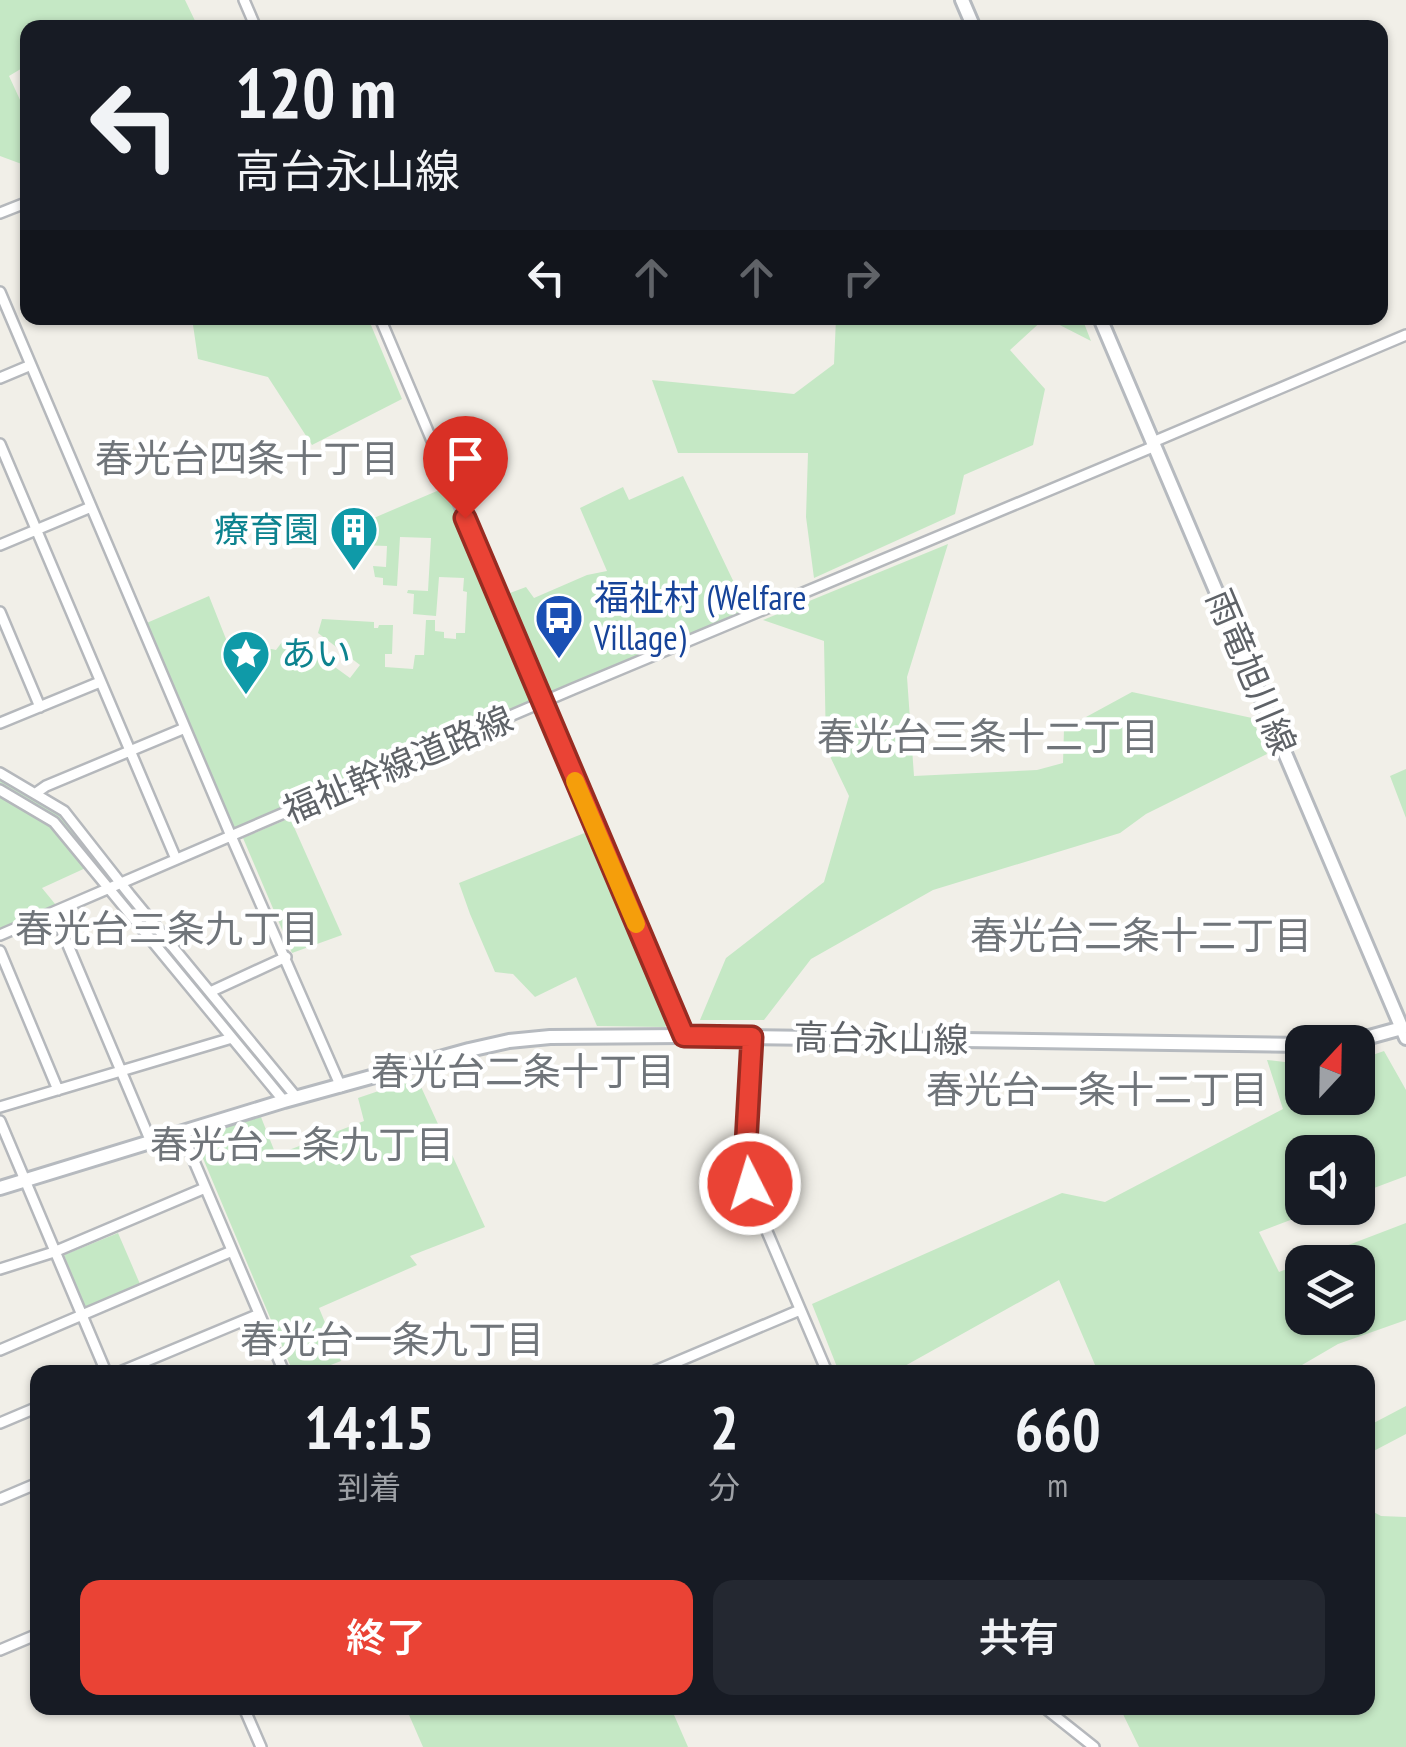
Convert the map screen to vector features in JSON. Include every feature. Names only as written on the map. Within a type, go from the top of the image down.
[{"type":"street","points":[[0,292],[341,1087]]},
{"type":"street","name":"福祉幹線道路線","points":[[0,935],[542,703],[383,325]]},
{"type":"street","name":"雨竜旭川線","points":[[1103,325],[1405,1030]]},
{"type":"street","points":[[684,1036],[542,703],[1406,336]]},
{"type":"street","points":[[0,378],[32,365]]},
{"type":"street","points":[[0,444],[176,859]]},
{"type":"street","points":[[0,544],[91,506]]},
{"type":"street","points":[[0,612],[40,707]]},
{"type":"street","points":[[0,723],[100,682]]},
{"type":"street","points":[[36,793],[185,728]]},
{"type":"street","points":[[0,773],[64,811],[210,992],[290,1100]]},
{"type":"street","points":[[0,790],[54,822],[232,1038],[290,1100]]},
{"type":"street","points":[[54,912],[151,1142]]},
{"type":"street","points":[[0,951],[58,1090]]},
{"type":"street","points":[[210,992],[286,958]]},
{"type":"street","points":[[1375,1037],[1405,1030]]},
{"type":"street","name":"高台永山線","points":[[0,1188],[290,1100],[509,1041],[684,1036],[1285,1045]]},
{"type":"street","points":[[752,1037],[746,1144],[750,1184],[824,1365]]},
{"type":"street","points":[[0,1107],[232,1038]]},
{"type":"street","points":[[0,1121],[103,1365]]},
{"type":"street","points":[[182,1133],[281,1365]]},
{"type":"street","points":[[0,1269],[54,1252],[205,1188]]},
{"type":"street","points":[[0,1350],[232,1251]]},
{"type":"street","points":[[670,1365],[800,1310]]},
{"type":"street","points":[[137,1365],[259,1314]]},
{"type":"street","points":[[0,1423],[30,1411]]},
{"type":"street","points":[[0,1499],[30,1487]]},
{"type":"street","points":[[0,1650],[30,1637]]},
{"type":"street","points":[[247,1715],[261,1747]]},
{"type":"street","points":[[1054,1715],[1094,1747]]},
{"type":"green space","points":[[0,0],[185,0],[195,20],[20,20],[20,69],[9,76],[20,100],[20,163],[0,156]]},
{"type":"green space","points":[[193,325],[371,325],[402,399],[312,445],[268,377],[198,359]]},
{"type":"green space","points":[[836,325],[1037,325],[1010,350],[1045,389],[1033,445],[964,475],[955,514],[814,578],[806,517],[808,453],[678,453],[652,380],[794,394],[834,364]]},
{"type":"green space","points":[[1060,325],[1085,325],[1091,341]]},
{"type":"green space","points":[[683,476],[750,616],[231,836],[142,625],[209,596],[226,639],[276,650],[282,642],[310,649],[350,678],[360,665],[318,633],[322,619],[374,622],[374,628],[393,625],[392,654],[385,654],[385,667],[413,669],[415,655],[424,655],[426,620],[435,620],[435,631],[444,632],[444,638],[456,639],[456,633],[465,633],[464,578],[439,577],[436,616],[413,614],[414,594],[407,593],[428,591],[431,538],[400,537],[397,586],[383,585],[383,578],[375,577],[373,566],[386,567],[387,546],[360,545],[359,556],[340,554],[341,532],[451,485],[499,597],[526,587],[534,598],[587,575],[607,571],[580,508],[623,487],[629,500]]},
{"type":"green space","points":[[948,544],[907,677],[914,776],[1037,770],[1063,763],[1064,729],[1132,692],[1252,718],[1267,754],[1146,814],[1120,833],[933,890],[811,959],[764,1020],[700,1020],[726,958],[824,882],[849,796],[826,748],[824,641],[763,620]]},
{"type":"green space","points":[[1406,769],[1406,818],[1390,776]]},
{"type":"green space","points":[[0,775],[62,813],[116,880],[108,882],[56,820],[0,785]]},
{"type":"green space","points":[[0,790],[54,822],[90,866],[42,888],[60,910],[0,935]]},
{"type":"green space","points":[[290,818],[342,935],[292,953],[243,838]]},
{"type":"green space","points":[[587,832],[669,1022],[665,1027],[597,1026],[576,977],[535,997],[513,974],[495,972],[470,914],[459,883]]},
{"type":"green space","points":[[122,890],[292,1092],[283,1096],[120,896]]},
{"type":"green space","points":[[1384,1051],[1406,1090],[1406,1176],[1375,1188],[1375,1135],[1285,1135],[1285,1222],[1259,1232],[1279,1272],[1285,1270],[1285,1335],[1364,1335],[1338,1344],[1302,1365],[1095,1365],[1059,1280],[907,1365],[836,1365],[812,1304],[1062,1193],[1105,1202],[1283,1109],[1267,1060],[1285,1062],[1285,1115],[1375,1115],[1375,1054]]},
{"type":"green space","points":[[417,1078],[485,1227],[410,1256],[417,1265],[319,1308],[341,1361],[331,1365],[290,1365],[194,1137],[261,1117],[276,1155],[364,1121],[358,1098]]},
{"type":"green space","points":[[1406,1223],[1406,1320],[1375,1331],[1375,1245],[1348,1245]]},
{"type":"green space","points":[[118,1233],[140,1284],[85,1308],[64,1255]]},
{"type":"green space","points":[[1406,1406],[1406,1434],[1375,1450],[1375,1422]]},
{"type":"green space","points":[[1375,1513],[1406,1517],[1406,1747],[1139,1747],[1123,1715],[1375,1715]]},
{"type":"green space","points":[[409,1715],[674,1715],[688,1747],[423,1747]]},
{"type":"slow traffic","points":[[575,781],[636,924]]},
{"type":"place","name":"療育園","points":[[354,572]]},
{"type":"place","name":"福祉村 (Welfare Village)","points":[[559,660]]},
{"type":"place","name":"あい","points":[[246,696]]},
{"type":"district","name":"春光台四条十丁目","points":[[247,459]]},
{"type":"district","name":"春光台三条十二丁目","points":[[988,737]]},
{"type":"district","name":"春光台三条九丁目","points":[[167,929]]},
{"type":"district","name":"春光台二条十二丁目","points":[[1141,936]]},
{"type":"district","name":"春光台二条十丁目","points":[[523,1072]]},
{"type":"district","name":"春光台一条十二丁目","points":[[1097,1090]]},
{"type":"district","name":"春光台二条九丁目","points":[[302,1145]]},
{"type":"district","name":"春光台一条九丁目","points":[[392,1340]]},
{"type":"route","points":[[465,518],[684,1036],[752,1037],[746,1144],[750,1184]]}]
